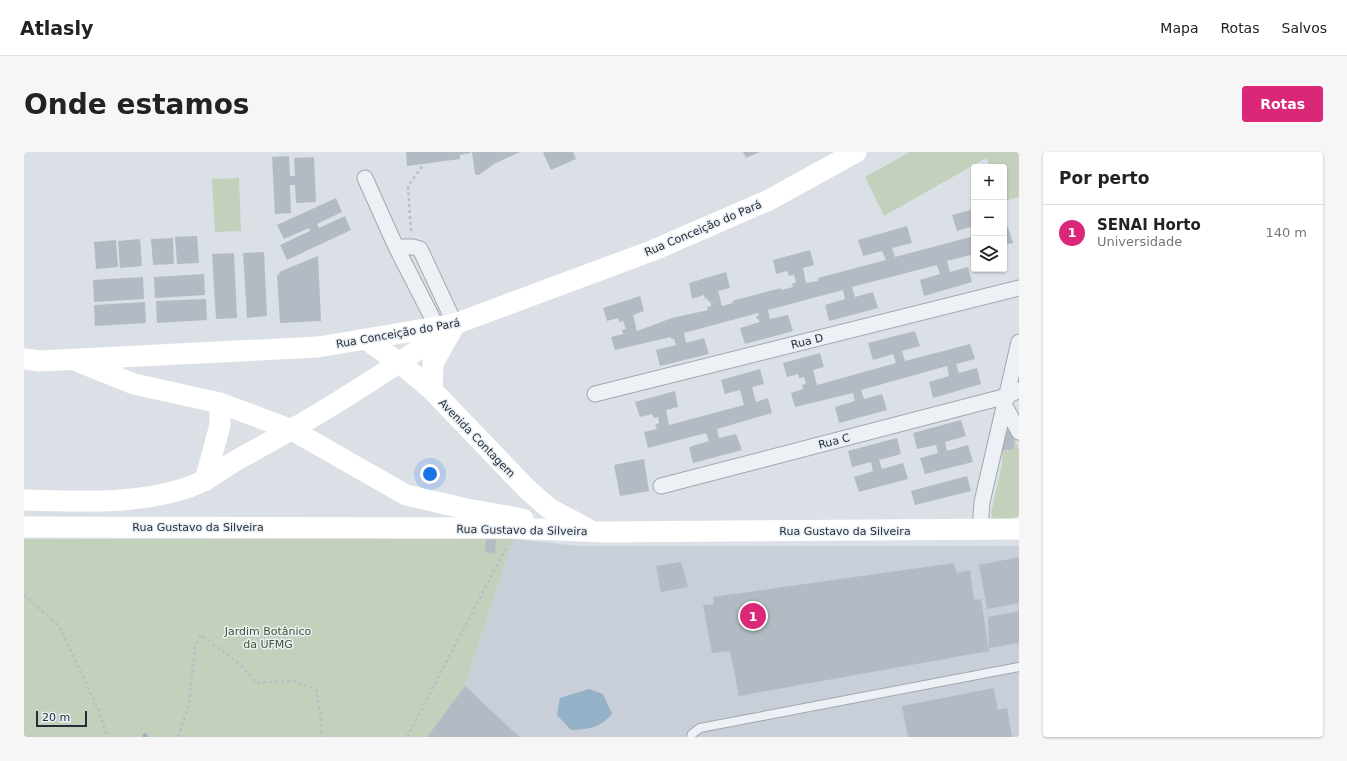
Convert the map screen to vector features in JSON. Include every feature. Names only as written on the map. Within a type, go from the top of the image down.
[{"type":"main road","name":"Rua Conceição do Pará","points":[[24,359],[72,359],[318,347],[446,326],[654,250],[769,200],[856,152]]},
{"type":"main road","points":[[24,500],[114,502],[165,494],[184,489],[205,480],[243,456],[292,430],[399,362],[446,326]]},
{"type":"main road","name":"Avenida Contagem","points":[[446,326],[433,363],[432,390],[527,489],[550,509],[592,531]]},
{"type":"main road","points":[[367,340],[399,362],[432,390]]},
{"type":"main road","points":[[72,359],[134,384],[220,403],[292,430],[406,495],[467,509],[592,531]]},
{"type":"main road","points":[[205,480],[220,425],[220,403]]},
{"type":"main road","points":[[24,488],[52,501]]},
{"type":"main road","name":"Rua Gustavo da Silveira","points":[[24,527],[511,528],[612,532],[1019,529]]},
{"type":"street","points":[[365,178],[396,247],[446,326]]},
{"type":"street","points":[[396,247],[413,247],[420,249],[446,326]]},
{"type":"street","name":"Rua D","points":[[595,394],[1019,288]]},
{"type":"street","points":[[980,530],[982,502],[1010,397],[1019,342]]},
{"type":"street","points":[[1010,397],[1019,432]]},
{"type":"street","name":"Rua C","points":[[661,486],[1010,397]]},
{"type":"lane","points":[[691,737],[692,734],[700,728],[1019,667]]},
{"type":"path","points":[[413,247],[408,186],[424,165]]},
{"type":"path","points":[[407,737],[508,543],[511,528]]},
{"type":"path","points":[[24,595],[59,626],[99,711],[107,737]]},
{"type":"path","points":[[178,737],[189,704],[195,646],[200,635],[240,665],[256,683],[293,681],[316,689],[321,718],[321,737]]},
{"type":"shaded area","points":[[513,539],[579,546],[1019,546],[1019,737],[427,737],[465,686]]},
{"type":"green space","points":[[910,152],[1019,152],[1019,197],[1007,200],[1007,164],[989,164],[986,158],[975,164],[971,164],[971,167],[884,216],[865,177]]},
{"type":"green space","points":[[239,178],[241,231],[215,232],[212,179]]},
{"type":"green space","points":[[1009,422],[1019,451],[1019,515],[1013,519],[993,519],[991,513],[1002,464],[1002,438]]},
{"type":"green space","name":"Jardim Botânico da UFMG","points":[[24,539],[513,539],[465,686],[427,737],[24,737]]},
{"type":"water","points":[[589,689],[603,694],[612,714],[599,725],[594,727],[571,730],[557,715],[560,698]]},
{"type":"building","points":[[406,152],[471,153],[460,155],[460,159],[407,166]]},
{"type":"building","points":[[472,152],[520,152],[494,164],[479,175],[475,174]]},
{"type":"building","points":[[573,152],[576,159],[551,170],[543,153]]},
{"type":"building","points":[[743,152],[760,152],[746,158]]},
{"type":"building","points":[[289,156],[290,176],[295,176],[294,158],[314,157],[316,202],[296,203],[295,185],[290,185],[291,213],[275,214],[272,157]]},
{"type":"building","points":[[336,198],[342,212],[317,224],[319,228],[345,216],[351,230],[287,260],[280,245],[310,231],[309,228],[284,239],[277,225]]},
{"type":"building","points":[[971,210],[971,227],[957,231],[952,215]]},
{"type":"building","points":[[907,226],[912,243],[892,248],[895,257],[971,237],[971,255],[947,261],[950,272],[968,267],[972,282],[924,296],[920,280],[940,274],[937,265],[852,287],[855,297],[873,292],[878,308],[829,321],[825,305],[845,299],[843,290],[768,310],[770,319],[788,315],[793,331],[745,344],[740,328],[760,322],[756,317],[759,315],[758,313],[684,333],[686,343],[704,338],[709,354],[660,366],[656,350],[676,345],[674,339],[671,339],[671,337],[615,350],[611,337],[623,334],[622,330],[626,329],[623,321],[619,322],[618,318],[607,321],[603,308],[640,296],[644,311],[633,315],[637,331],[672,318],[708,310],[707,307],[711,306],[710,301],[708,301],[707,298],[705,299],[704,295],[692,299],[689,283],[726,272],[730,288],[718,291],[722,306],[733,303],[732,301],[781,288],[781,290],[793,287],[792,284],[796,282],[794,275],[789,276],[787,271],[776,274],[773,260],[810,250],[814,265],[803,268],[806,283],[818,281],[818,278],[886,260],[882,251],[863,256],[858,240]]},
{"type":"building","points":[[1007,227],[1013,243],[1007,244],[1007,236]]},
{"type":"building","points":[[197,236],[199,263],[177,264],[175,237]]},
{"type":"building","points":[[173,238],[174,264],[153,265],[151,239]]},
{"type":"building","points":[[140,239],[142,266],[120,268],[118,241]]},
{"type":"building","points":[[116,240],[118,267],[96,269],[94,242]]},
{"type":"building","points":[[264,252],[267,316],[247,318],[243,253]]},
{"type":"building","points":[[234,253],[237,318],[216,319],[212,254]]},
{"type":"building","points":[[318,256],[321,321],[280,323],[277,275],[280,274],[279,272]]},
{"type":"building","points":[[204,274],[205,295],[155,298],[154,277]]},
{"type":"building","points":[[143,277],[144,299],[94,302],[93,280]]},
{"type":"building","points":[[206,299],[207,320],[157,323],[156,301]]},
{"type":"building","points":[[145,302],[146,323],[95,326],[94,305]]},
{"type":"building","points":[[915,331],[920,346],[902,351],[905,361],[970,344],[975,359],[956,364],[959,373],[977,368],[981,384],[933,398],[929,382],[949,376],[947,366],[861,390],[864,399],[882,394],[887,410],[839,423],[835,407],[855,401],[853,393],[795,407],[791,393],[803,389],[802,385],[806,384],[804,377],[799,378],[798,374],[787,377],[783,363],[820,353],[824,367],[813,370],[817,385],[896,363],[893,354],[873,360],[868,343]]},
{"type":"building","points":[[760,369],[764,384],[752,387],[756,402],[768,398],[772,413],[717,429],[719,438],[736,434],[742,450],[693,463],[689,447],[709,441],[706,433],[648,448],[644,432],[657,429],[655,425],[659,423],[658,417],[654,418],[652,414],[640,417],[635,402],[675,391],[678,407],[666,410],[669,425],[744,405],[740,390],[725,394],[721,380]]},
{"type":"building","points":[[961,420],[966,436],[945,442],[947,451],[968,445],[973,462],[925,474],[920,458],[938,453],[936,445],[917,449],[913,433]]},
{"type":"building","points":[[1001,431],[1013,431],[1014,449],[1002,450]]},
{"type":"building","points":[[897,438],[901,454],[879,460],[882,469],[903,463],[908,479],[859,492],[854,477],[873,471],[871,462],[852,467],[848,451]]},
{"type":"building","points":[[644,459],[649,491],[620,496],[614,465]]},
{"type":"building","points":[[967,476],[971,491],[915,505],[911,491]]},
{"type":"building","points":[[486,539],[496,540],[495,554],[485,552]]},
{"type":"building","points":[[1019,557],[1019,603],[987,609],[979,565]]},
{"type":"building","points":[[681,562],[688,587],[661,592],[656,566]]},
{"type":"building","points":[[954,563],[957,573],[970,570],[974,600],[981,599],[989,651],[739,696],[730,651],[712,653],[703,605],[714,604],[713,597]]},
{"type":"building","points":[[1019,611],[1019,643],[989,648],[988,617]]},
{"type":"building","points":[[465,686],[513,731],[520,737],[427,737]]},
{"type":"building","points":[[994,688],[998,710],[1007,708],[1012,737],[908,737],[902,706]]},
{"type":"place","name":"SENAI Horto","points":[[753,616]]}]
